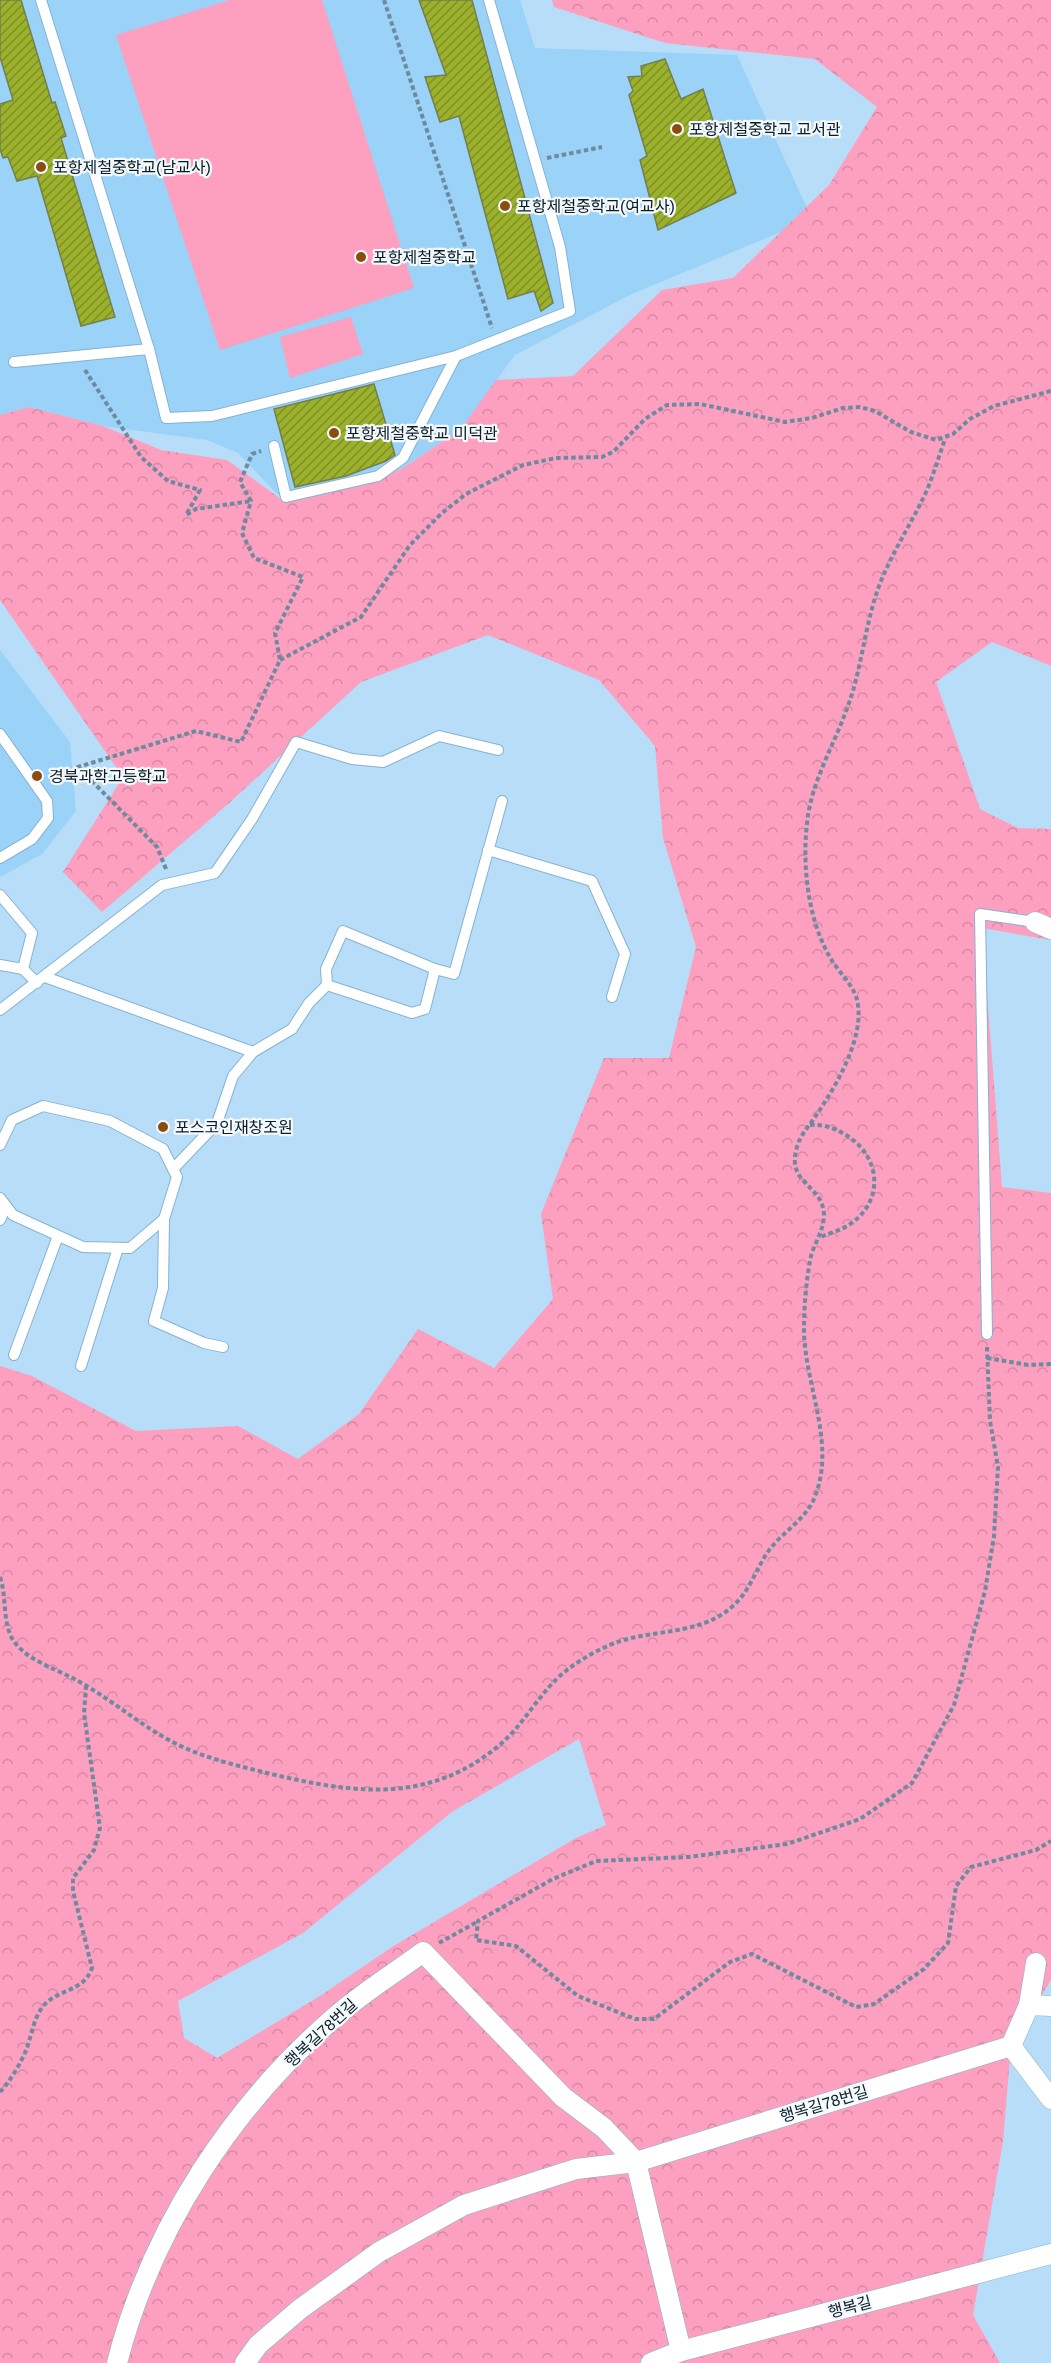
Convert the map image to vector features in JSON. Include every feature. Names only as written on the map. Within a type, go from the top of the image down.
[{"type":"street","points":[[423,1952],[563,2097],[604,2127],[636,2162],[681,2357]]},
{"type":"street","name":"행복길78번길","points":[[117,2363],[129,2317],[169,2223],[232,2126],[284,2067],[342,2011],[423,1952]]},
{"type":"street","points":[[1036,1963],[1029,2005],[1011,2046],[1051,2099]]},
{"type":"street","points":[[1029,2005],[1051,2006]]},
{"type":"street","name":"행복길78번길","points":[[245,2363],[258,2345],[300,2308],[379,2252],[464,2205],[576,2169],[636,2162],[1011,2046]]},
{"type":"street","name":"행복길","points":[[651,2363],[681,2357],[1051,2253]]},
{"type":"lane","points":[[41,0],[149,349],[166,418],[212,416],[456,356],[570,311],[560,247],[489,0]]},
{"type":"lane","points":[[14,362],[149,349]]},
{"type":"lane","points":[[274,446],[286,497],[378,476],[403,458],[456,356]]},
{"type":"lane","points":[[0,734],[46,801],[48,818],[32,839],[0,858]]},
{"type":"lane","points":[[0,1010],[162,885],[215,873],[252,819],[296,742],[352,759],[383,762],[439,736],[498,750]]},
{"type":"lane","points":[[173,1169],[218,1123],[233,1076],[253,1052],[292,1029],[309,1003],[327,985],[326,969],[343,932],[435,969],[454,974],[502,801]]},
{"type":"lane","points":[[488,850],[592,881],[625,954],[612,996]]},
{"type":"lane","points":[[0,895],[32,933],[23,969]]},
{"type":"lane","points":[[987,1334],[980,914],[1043,926]]},
{"type":"lane","points":[[0,965],[23,969],[41,980],[253,1052]]},
{"type":"lane","points":[[327,985],[412,1013],[425,1008],[435,969]]},
{"type":"lane","points":[[0,1125],[43,1106],[110,1121],[163,1149],[177,1177],[164,1219],[163,1288],[154,1321],[204,1343],[223,1347]]},
{"type":"lane","points":[[0,1145],[12,1120]]},
{"type":"lane","points":[[3,1202],[14,1215],[83,1247],[130,1248],[164,1219]]},
{"type":"lane","points":[[0,1220],[3,1202]]},
{"type":"lane","points":[[14,1355],[58,1236]]},
{"type":"lane","points":[[81,1366],[118,1248]]},
{"type":"path","points":[[384,0],[496,340]]},
{"type":"path","points":[[535,160],[602,147]]},
{"type":"path","points":[[76,356],[106,407],[141,457],[168,481],[200,490],[186,515],[196,509],[251,501]]},
{"type":"path","points":[[0,1577],[6,1601],[10,1635],[19,1647],[41,1663],[86,1686],[168,1740],[207,1757],[259,1771],[352,1790],[400,1790],[452,1774],[493,1750],[514,1730],[546,1689],[568,1669],[599,1650],[629,1638],[693,1627],[723,1614],[745,1592],[768,1551],[809,1509],[816,1491],[821,1432],[804,1337],[811,1254],[820,1237],[824,1215],[822,1203],[795,1170],[797,1146],[801,1134],[832,1090],[849,1052],[856,1033],[859,1006],[852,988],[827,952],[814,917],[806,866],[810,805],[849,706],[864,634],[877,592],[892,553],[926,492],[945,439],[978,414],[994,406],[1051,391]]},
{"type":"path","points":[[280,660],[361,617],[410,545],[442,513],[466,494],[523,465],[545,459],[602,457],[613,452],[645,418],[668,405],[700,404],[785,422],[812,418],[843,408],[860,407],[875,411],[927,439],[945,439]]},
{"type":"path","points":[[172,883],[157,847],[78,767],[196,730],[241,742],[280,660],[275,633],[303,577],[254,558],[242,533],[251,501],[240,482],[252,454],[274,446]]},
{"type":"path","points":[[809,1125],[820,1124],[852,1139],[869,1158],[876,1178],[869,1200],[855,1219],[848,1226],[820,1237]]},
{"type":"path","points":[[423,1952],[553,1879],[596,1862],[688,1857],[787,1844],[860,1819],[912,1783],[954,1705],[985,1591],[994,1536],[998,1467],[990,1421],[987,1358],[1028,1365],[1051,1364]]},
{"type":"path","points":[[0,2092],[20,2063],[37,2016],[45,2004],[79,1986],[89,1977],[92,1968],[73,1891],[73,1878],[94,1850],[100,1827],[84,1713],[86,1686]]},
{"type":"path","points":[[478,1921],[476,1940],[516,1946],[578,1996],[635,2019],[654,2019],[730,1962],[752,1954],[856,2007],[874,2004],[924,1969],[948,1943],[956,1886],[971,1867],[1036,1850],[1051,1841]]},
{"type":"shaded area","name":"포항제철중학교","points":[[0,0],[520,0],[535,48],[737,55],[812,219],[632,294],[515,355],[461,429],[400,470],[285,502],[238,453],[207,440],[103,426],[29,407],[0,415]]},
{"type":"shaded area","name":"경북과학고등학교","points":[[0,650],[70,742],[76,811],[42,854],[0,877]]},
{"type":"green space","points":[[230,0],[322,0],[414,288],[220,350],[116,35]]},
{"type":"green space","points":[[552,0],[1051,0],[1051,666],[992,642],[936,682],[980,809],[1018,828],[1051,829],[1051,940],[982,928],[1002,1187],[1051,1193],[1051,1980],[1011,2046],[1003,2141],[973,2315],[1000,2363],[0,2363],[0,1366],[32,1376],[136,1431],[238,1426],[298,1459],[359,1414],[418,1329],[494,1368],[553,1299],[541,1214],[604,1058],[669,1058],[696,947],[663,838],[655,746],[599,680],[488,635],[361,682],[228,804],[102,912],[63,872],[123,777],[0,600],[0,415],[29,407],[103,426],[161,450],[227,460],[285,502],[400,470],[461,429],[496,380],[573,376],[662,290],[733,278],[829,185],[877,107],[815,59],[665,43],[554,7]],"holes":[[[579,1739],[606,1825],[576,1838],[392,1947],[320,1996],[217,2058],[184,2038],[178,2001],[303,1933],[453,1811]]]},
{"type":"green space","points":[[351,317],[363,354],[290,378],[280,337]]},
{"type":"building","name":"포항제철중학교(남교사)","points":[[0,0],[21,0],[52,103],[55,102],[66,136],[61,138],[115,317],[81,326],[37,176],[17,181],[8,157],[3,158],[0,149],[0,104],[13,100],[0,57]]},
{"type":"building","name":"포항제철중학교(여교사)","points":[[419,0],[472,0],[553,303],[541,311],[534,291],[508,299],[459,116],[440,122],[425,77],[446,75]]},
{"type":"building","name":"포항제철중학교 교서관","points":[[665,59],[681,99],[703,89],[736,193],[658,230],[640,160],[647,156],[629,95],[633,91],[628,77],[642,76],[641,66]]},
{"type":"building","name":"포항제철중학교 미덕관","points":[[374,384],[395,455],[386,461],[346,476],[295,487],[274,409]]},
{"type":"place","name":"포항제철중학교 교서관","points":[[677,129]]},
{"type":"place","name":"포항제철중학교(남교사)","points":[[41,167]]},
{"type":"place","name":"포항제철중학교(여교사)","points":[[505,206]]},
{"type":"place","name":"포항제철중학교","points":[[361,257]]},
{"type":"place","name":"포항제철중학교 미덕관","points":[[334,433]]},
{"type":"place","name":"경북과학고등학교","points":[[37,776]]},
{"type":"place","name":"포스코인재창조원","points":[[163,1127]]}]
